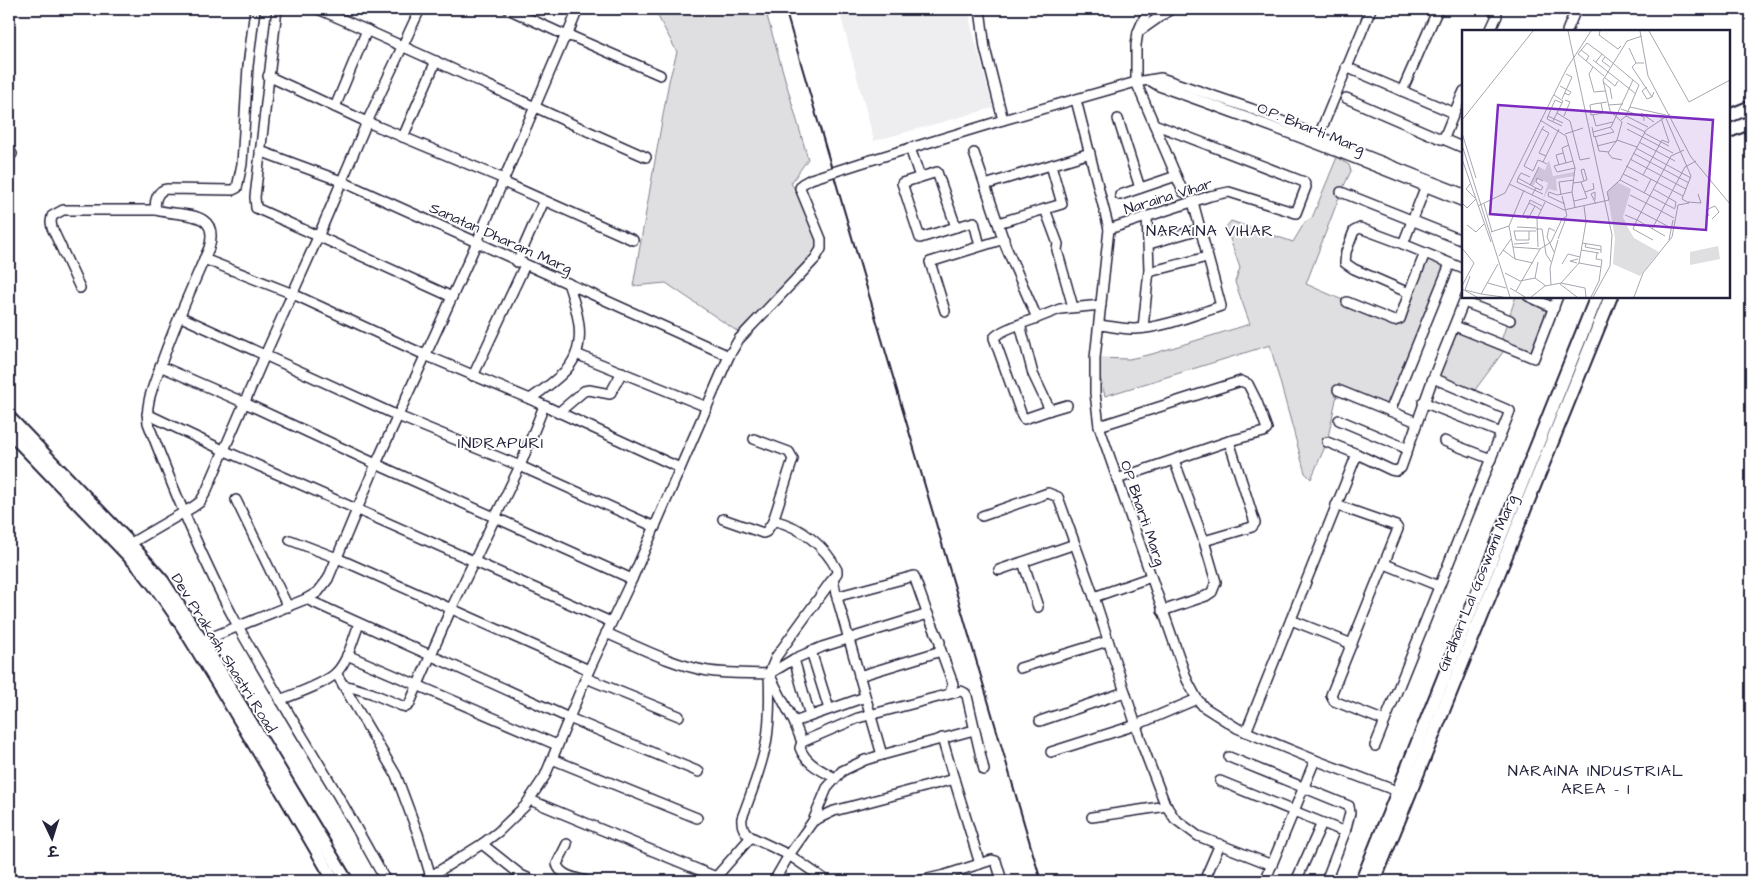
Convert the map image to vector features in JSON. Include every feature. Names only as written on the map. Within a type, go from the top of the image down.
[{"type":"main road","points":[[1730,116],[1751,107]]},
{"type":"main road","points":[[1730,131],[1751,122]]},
{"type":"main road","name":"Girdhari Lal Goswami Marg","points":[[1374,881],[1404,794],[1596,298]]},
{"type":"main road","name":"Girdhari Lal Goswami Marg","points":[[1362,881],[1404,794],[1610,298]]},
{"type":"street","points":[[156,210],[158,193],[162,189],[233,190],[238,186],[244,145],[248,66],[255,9]]},
{"type":"street","points":[[277,9],[255,196],[256,208],[452,297]]},
{"type":"street","points":[[318,9],[402,45],[534,108],[646,157]]},
{"type":"street","points":[[126,546],[200,502],[206,492],[367,122],[420,9]]},
{"type":"street","points":[[508,9],[660,75]]},
{"type":"street","points":[[202,641],[306,600],[318,592],[328,579],[356,509],[477,242],[559,48],[567,36],[578,9]]},
{"type":"street","points":[[980,9],[984,48],[1003,120]]},
{"type":"street","points":[[1148,9],[1138,32],[1136,44],[1136,82],[1184,192]]},
{"type":"street","points":[[1138,32],[1171,9]]},
{"type":"street","points":[[1317,139],[1371,9]]},
{"type":"street","points":[[1402,91],[1438,9]]},
{"type":"street","points":[[1490,30],[1497,16],[1496,11],[1491,9]]},
{"type":"street","points":[[1567,30],[1576,9]]},
{"type":"street","points":[[335,107],[367,30]]},
{"type":"street","points":[[403,137],[436,61]]},
{"type":"street","points":[[1346,67],[1454,113]]},
{"type":"street","points":[[268,76],[633,240]]},
{"type":"street","name":"O.P. Bharti Marg","points":[[729,356],[739,339],[815,259],[821,249],[821,240],[800,188],[802,184],[811,179],[910,148],[1136,82],[1161,78],[1252,109],[1317,139],[1427,184],[1462,201]]},
{"type":"street","points":[[1443,139],[1462,95]]},
{"type":"street","points":[[1346,98],[1462,147]]},
{"type":"street","name":"OP Bharti Marg","points":[[1076,100],[1109,229],[1095,358],[1095,393],[1099,426],[1187,680],[1197,699],[1204,707],[1246,732],[1404,794]]},
{"type":"street","points":[[1118,119],[1140,188]]},
{"type":"street","name":"Naraina Vihar","points":[[1109,229],[1229,192],[1296,213],[1306,187],[1304,182],[1154,124]]},
{"type":"street","points":[[910,148],[920,177]]},
{"type":"street","points":[[9,150],[12,154],[9,156]]},
{"type":"street","name":"Sanatan Dharam Marg","points":[[260,151],[341,181],[729,356]]},
{"type":"street","points":[[974,153],[1004,239],[1037,318]]},
{"type":"street","points":[[985,185],[1090,153]]},
{"type":"street","points":[[998,223],[1062,204],[1051,165]]},
{"type":"street","points":[[956,227],[937,172],[902,183],[920,238],[974,222],[980,246]]},
{"type":"street","points":[[1120,195],[1176,176]]},
{"type":"street","points":[[1403,244],[1427,184]]},
{"type":"street","name":"O.P. Bharti Marg","points":[[1427,184],[1462,193]]},
{"type":"street","points":[[1341,192],[1462,240]]},
{"type":"street","points":[[473,376],[521,263],[544,201]]},
{"type":"street","points":[[1099,325],[1131,329],[1143,328],[1221,306],[1193,202]]},
{"type":"street","points":[[1045,209],[1058,244],[1057,250],[1073,307]]},
{"type":"street","points":[[80,288],[52,228],[52,216],[63,210],[156,210],[195,216],[205,222],[210,229],[212,236],[204,259],[179,316],[150,395],[147,414],[148,423],[183,513],[239,627],[386,881]]},
{"type":"street","points":[[1143,328],[1149,272],[1147,216]]},
{"type":"street","points":[[1148,244],[1200,229]]},
{"type":"street","points":[[1409,293],[1354,269],[1346,263],[1346,252],[1354,231],[1358,229],[1403,244],[1462,269]]},
{"type":"street","points":[[945,312],[930,262],[1004,239]]},
{"type":"street","points":[[1347,302],[1396,321],[1400,319],[1425,253]]},
{"type":"street","points":[[1149,272],[1207,257]]},
{"type":"street","points":[[204,259],[293,294],[425,355],[530,399],[680,468]]},
{"type":"street","points":[[1390,411],[1450,264]]},
{"type":"street","points":[[530,399],[559,377],[568,368],[576,354],[580,329],[568,282]]},
{"type":"street","points":[[1532,298],[1554,308]]},
{"type":"street","points":[[1454,326],[1534,358],[1557,298]]},
{"type":"street","points":[[1327,442],[1396,471],[1401,468],[1423,402],[1465,299],[1510,320]]},
{"type":"street","points":[[1067,404],[1026,419],[1023,418],[1006,373],[995,336],[1060,309],[1101,305]]},
{"type":"street","points":[[179,316],[398,416],[520,466],[654,528]]},
{"type":"street","points":[[1020,324],[1033,374],[1050,410]]},
{"type":"street","points":[[576,354],[707,407]]},
{"type":"street","points":[[336,673],[396,775],[418,834],[427,879],[482,844],[520,812],[545,776],[587,674],[632,579],[729,356]]},
{"type":"street","points":[[160,366],[632,579]]},
{"type":"street","points":[[558,413],[584,391],[589,390],[610,394],[622,372]]},
{"type":"street","points":[[1375,746],[1510,413],[1509,410],[1433,378]]},
{"type":"street","points":[[1099,426],[1241,381],[1245,382],[1257,402],[1266,430],[1264,432],[1230,441],[1117,479]]},
{"type":"street","points":[[1338,390],[1417,422]]},
{"type":"street","points":[[1423,402],[1501,432]]},
{"type":"street","points":[[344,684],[406,707],[410,705],[451,609],[520,466],[544,406]]},
{"type":"street","points":[[147,414],[223,450],[611,622]]},
{"type":"street","name":"Dev Prakash Shastri Road","points":[[9,417],[126,546],[156,588],[186,632],[277,782],[334,881]]},
{"type":"street","points":[[1339,420],[1408,449]]},
{"type":"street","name":"Dev Prakash Shastri Road","points":[[9,432],[163,581],[202,641],[347,881]]},
{"type":"street","points":[[724,519],[763,533],[766,532],[773,521],[793,458],[789,452],[754,439]]},
{"type":"street","points":[[1204,541],[1252,527],[1255,523],[1230,441]]},
{"type":"street","points":[[1444,441],[1491,459]]},
{"type":"street","points":[[1246,732],[1357,454]]},
{"type":"street","points":[[1162,611],[1206,596],[1215,587],[1216,582],[1204,541],[1174,460]]},
{"type":"street","points":[[982,516],[1048,493],[1058,497],[1076,544],[1136,725],[1167,806],[1175,819],[1198,836],[1272,865]]},
{"type":"street","points":[[236,500],[288,607]]},
{"type":"street","points":[[1336,505],[1398,528],[1399,531],[1331,695],[1332,699],[1385,721]]},
{"type":"street","points":[[773,521],[802,532],[815,542],[835,565],[837,573],[776,657],[770,674],[767,742],[742,818],[742,824],[744,831],[750,837],[789,855],[827,881]]},
{"type":"street","points":[[290,540],[337,558],[451,609],[679,716]]},
{"type":"street","points":[[999,570],[1076,544]]},
{"type":"street","points":[[1023,562],[1038,607]]},
{"type":"street","points":[[1385,564],[1439,586]]},
{"type":"street","points":[[836,594],[839,596],[914,576],[940,642],[941,651],[953,684],[950,694]]},
{"type":"street","points":[[1094,597],[1151,577]]},
{"type":"street","points":[[833,578],[848,638],[882,755]]},
{"type":"street","points":[[306,600],[569,718],[699,772]]},
{"type":"street","points":[[606,633],[694,668],[710,671],[770,674],[794,658],[812,651],[928,614]]},
{"type":"street","points":[[1291,620],[1352,644]]},
{"type":"street","points":[[280,700],[307,689],[336,673],[347,655],[358,624]]},
{"type":"street","points":[[1020,668],[1108,641]]},
{"type":"street","points":[[812,651],[829,709]]},
{"type":"street","points":[[859,676],[941,651]]},
{"type":"street","points":[[347,655],[557,745]]},
{"type":"street","points":[[794,658],[810,716]]},
{"type":"street","points":[[770,674],[794,722],[802,742],[800,748],[807,760],[834,778]]},
{"type":"street","points":[[802,742],[871,714],[961,691],[966,692],[984,770]]},
{"type":"street","points":[[1040,721],[1125,692]]},
{"type":"street","points":[[794,722],[865,697]]},
{"type":"street","points":[[1052,752],[1136,725],[1197,699]]},
{"type":"street","points":[[774,881],[789,855],[813,821],[827,788],[834,778],[850,766],[882,755],[974,730]]},
{"type":"street","points":[[942,738],[980,864]]},
{"type":"street","points":[[1229,757],[1349,806],[1350,813],[1345,832],[1326,881]]},
{"type":"street","points":[[552,759],[697,818]]},
{"type":"street","points":[[1265,881],[1315,760]]},
{"type":"street","points":[[813,821],[834,811],[954,779]]},
{"type":"street","points":[[1220,781],[1345,832]]},
{"type":"street","points":[[530,800],[715,879],[750,837]]},
{"type":"street","points":[[1092,817],[1167,806]]},
{"type":"street","points":[[1296,881],[1322,823]]},
{"type":"street","points":[[482,844],[521,875],[534,881]]},
{"type":"street","points":[[566,844],[557,864],[560,871],[586,881]]},
{"type":"street","points":[[1204,881],[1220,844]]},
{"type":"street","points":[[919,881],[992,860],[996,861],[1002,881]]},
{"type":"shaded area","points":[[654,9],[765,9],[808,159],[791,183],[824,238],[824,251],[747,338],[666,283],[633,286],[669,81],[677,52]]},
{"type":"shaded area","points":[[839,9],[971,9],[970,21],[993,108],[874,141]]},
{"type":"shaded area","points":[[1337,157],[1349,165],[1351,171],[1341,192],[1306,284],[1396,320],[1425,253],[1450,264],[1390,411],[1338,390],[1327,442],[1311,479],[1305,473],[1270,345],[1105,396],[1095,358],[1129,359],[1152,354],[1250,324],[1235,282],[1240,268],[1226,227],[1231,221],[1293,242],[1305,222],[1312,218]]},
{"type":"shaded area","points":[[1515,298],[1532,298],[1554,308],[1535,358],[1506,348],[1472,394],[1433,378],[1455,326],[1500,344]]},
{"type":"railway","points":[[785,9],[1041,881]]},
{"type":"district","name":"NARAINA VIHAR","points":[[1210,230]]},
{"type":"district","name":"INDRAPURI","points":[[501,442]]},
{"type":"district","name":"NARAINA INDUSTRIAL AREA - I","points":[[1596,779]]}]
